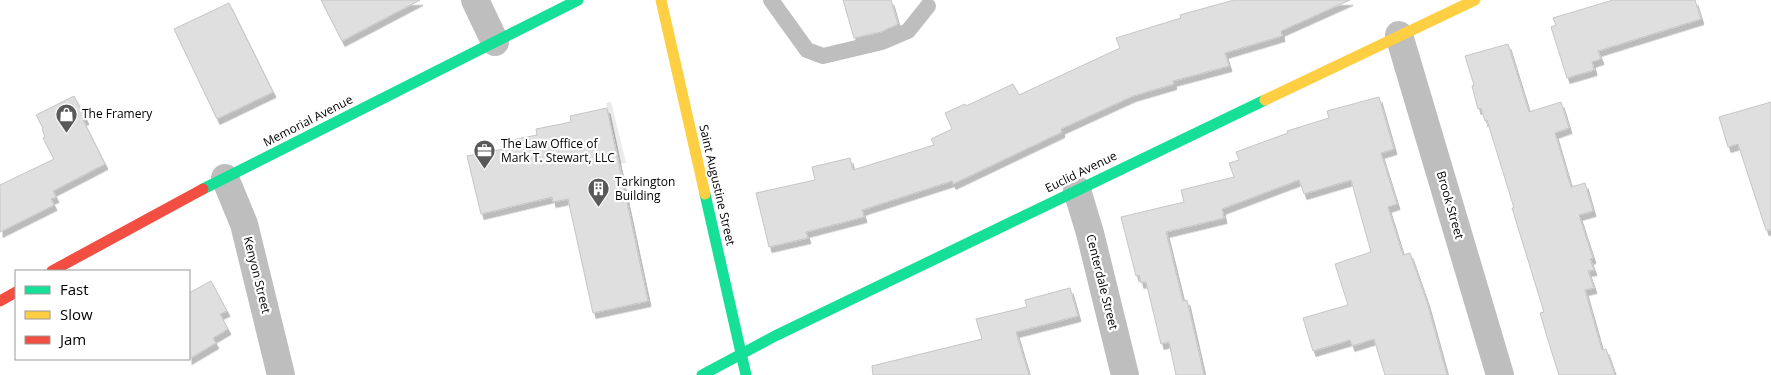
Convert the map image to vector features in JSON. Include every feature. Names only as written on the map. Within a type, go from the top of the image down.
[{"type":"street","points":[[475,0],[495,42]]},
{"type":"street","name":"Memorial Avenue","points":[[54,270],[101,243],[226,178],[578,0]]},
{"type":"street","name":"Saint Augustine Street","points":[[661,0],[746,375]]},
{"type":"street","name":"Euclid Avenue","points":[[702,375],[775,336],[1475,0]]},
{"type":"street","name":"Brook Street","points":[[1399,35],[1500,375]]},
{"type":"street","name":"Kenyon Street","points":[[226,178],[244,224],[281,375]]},
{"type":"street","name":"Centerdale Street","points":[[1077,190],[1090,232],[1125,375]]},
{"type":"street","points":[[0,301],[15,293]]},
{"type":"lane","points":[[771,0],[808,50],[823,56],[882,42],[908,31],[928,6]]},
{"type":"shaded area","points":[[611,102],[626,163],[620,164],[606,103]]},
{"type":"building","points":[[321,0],[420,0],[342,41]]},
{"type":"building","points":[[843,0],[891,0],[898,24],[881,32],[854,38]]},
{"type":"building","points":[[1234,0],[1350,0],[1281,31],[1282,36],[1225,53],[1229,66],[1173,81],[1174,84],[1133,96],[1061,129],[1062,132],[953,184],[952,181],[862,210],[864,217],[806,232],[808,238],[769,247],[756,193],[815,180],[812,167],[850,158],[853,170],[934,145],[931,139],[952,129],[945,113],[965,104],[966,106],[1013,84],[1019,95],[1120,48],[1116,38],[1181,18],[1180,15]]},
{"type":"building","points":[[1613,0],[1695,0],[1701,19],[1598,51],[1601,59],[1592,62],[1594,70],[1567,78],[1551,27],[1556,25],[1553,18]]},
{"type":"building","points":[[229,3],[273,92],[217,119],[174,29]]},
{"type":"building","points":[[1508,44],[1529,112],[1561,102],[1569,128],[1555,133],[1571,187],[1585,183],[1593,211],[1579,215],[1593,258],[1590,259],[1594,270],[1588,271],[1594,288],[1585,290],[1602,350],[1606,349],[1615,375],[1559,375],[1540,313],[1544,312],[1512,208],[1514,208],[1487,120],[1485,121],[1481,108],[1478,109],[1472,86],[1474,85],[1465,56]]},
{"type":"building","points":[[74,96],[86,119],[83,120],[105,164],[53,191],[56,197],[51,199],[54,205],[0,232],[0,185],[54,159],[43,138],[45,137],[43,128],[36,115]]},
{"type":"building","points":[[1379,97],[1394,149],[1381,153],[1397,204],[1388,207],[1403,255],[1410,253],[1427,302],[1447,375],[1385,375],[1374,339],[1352,346],[1350,340],[1313,351],[1303,318],[1348,305],[1335,264],[1371,252],[1351,180],[1304,194],[1299,180],[1222,209],[1224,218],[1166,232],[1183,301],[1187,300],[1204,375],[1176,375],[1169,342],[1161,344],[1146,282],[1141,283],[1139,275],[1136,276],[1121,217],[1184,202],[1181,190],[1234,177],[1229,163],[1239,160],[1236,152],[1288,133],[1287,131],[1329,118],[1327,111]]},
{"type":"building","points":[[1771,102],[1771,230],[1766,230],[1738,144],[1728,147],[1719,117]]},
{"type":"building","name":"Tarkington Building","points":[[607,108],[648,301],[593,313],[568,199],[553,202],[552,197],[481,214],[467,156],[504,149],[502,142],[537,135],[536,129],[571,122],[570,116]]},
{"type":"building","points":[[211,281],[227,311],[220,314],[228,329],[213,338],[216,343],[190,358],[190,292]]},
{"type":"building","points":[[1070,288],[1078,316],[1016,332],[1029,375],[873,375],[872,366],[982,339],[976,319],[1027,307],[1025,300]]},
{"type":"traffic: fast","points":[[203,189],[578,0]]},
{"type":"traffic: fast","points":[[702,375],[775,336],[1265,100]]},
{"type":"traffic: fast","points":[[705,194],[746,375]]},
{"type":"traffic: slow","points":[[661,0],[705,194]]},
{"type":"traffic: slow","points":[[1265,100],[1475,0]]},
{"type":"traffic: jam","points":[[54,270],[203,189]]},
{"type":"traffic: jam","points":[[0,301],[15,293]]},
{"type":"place","name":"The Framery","points":[[66,133]]},
{"type":"place","name":"The Law Office of Mark T. Stewart, LLC","points":[[485,170]]},
{"type":"place","name":"Tarkington Building","points":[[599,208]]}]
